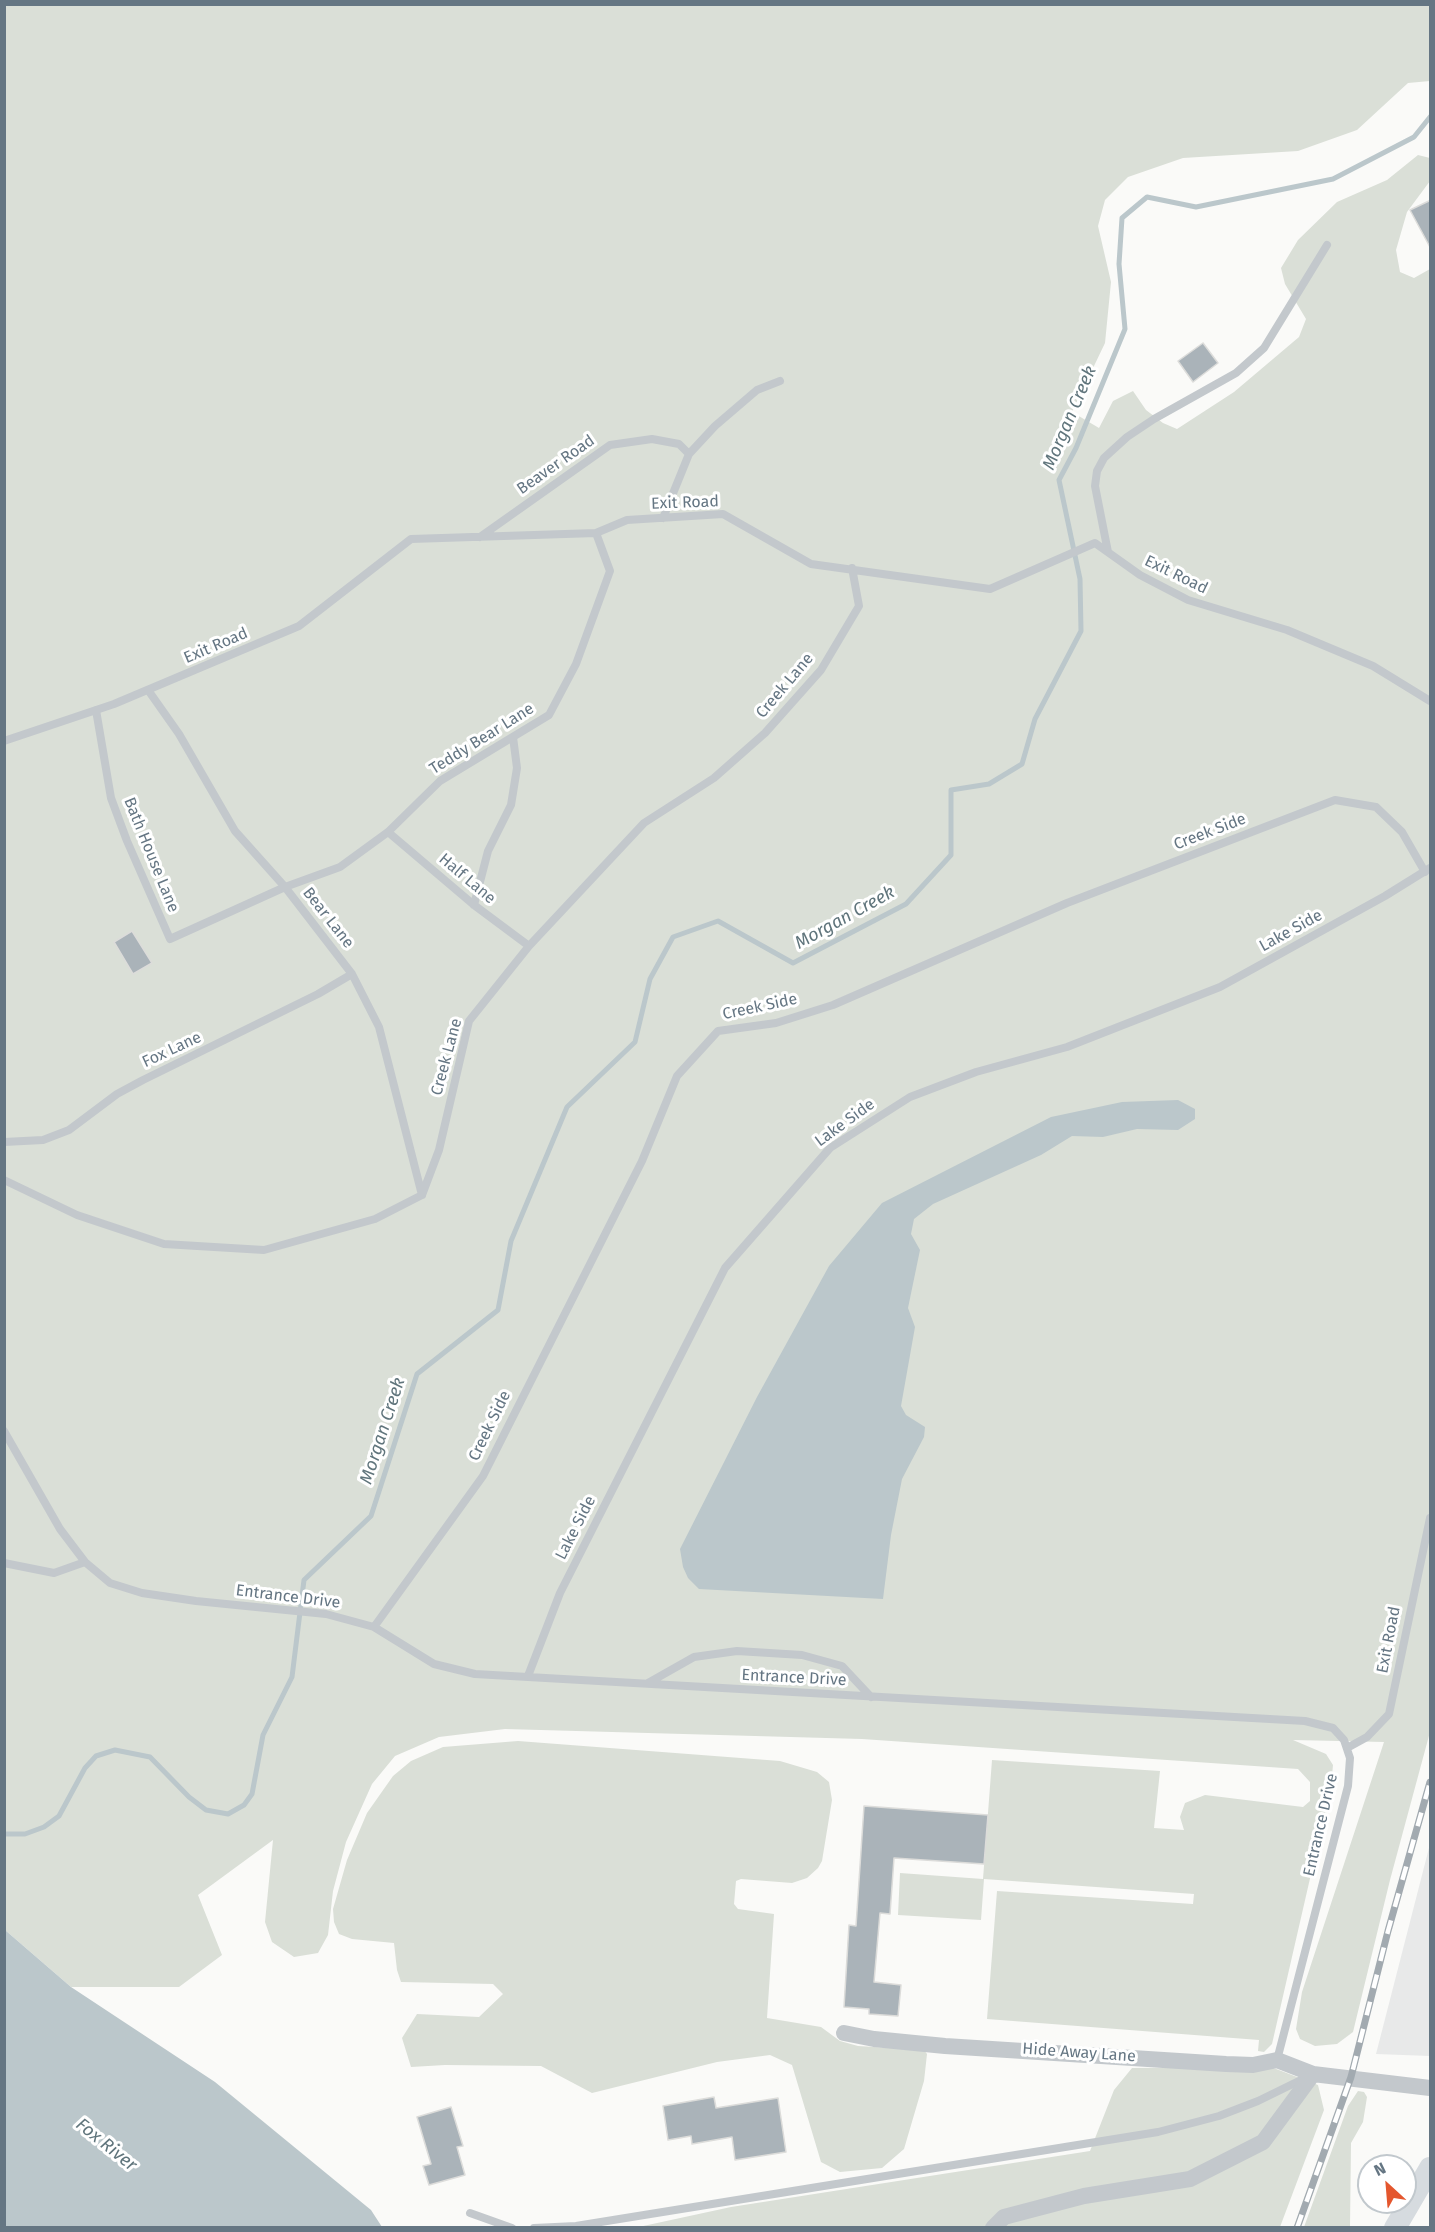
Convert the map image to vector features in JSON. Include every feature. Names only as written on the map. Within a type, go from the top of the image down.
[{"type":"street","name":"Hide Away Lane","points":[[844,2033],[874,2040],[935,2045],[1226,2064],[1253,2065],[1277,2060]]},
{"type":"street","points":[[1277,2060],[1312,2074],[1379,2080],[1431,2088]]},
{"type":"street","points":[[993,2228],[1004,2217],[1084,2196],[1190,2179],[1263,2142],[1312,2074]]},
{"type":"street","points":[[1395,2228],[1431,2168]]},
{"type":"lane","points":[[1108,552],[1095,486],[1097,471],[1104,458],[1127,437],[1154,419],[1206,393],[1236,373],[1264,348],[1328,245]]},
{"type":"lane","points":[[663,518],[689,454],[715,426],[757,390],[780,381]]},
{"type":"lane","name":"Beaver Road","points":[[480,537],[610,445],[652,439],[679,444],[689,454]]},
{"type":"lane","name":"Exit Road","points":[[4,741],[148,690],[299,626],[411,539],[596,533],[627,520],[723,514],[812,564],[990,589],[1095,543],[1140,575],[1188,600],[1287,630],[1373,666],[1431,701]]},
{"type":"lane","name":"Teddy Bear Lane","points":[[170,939],[285,887],[340,867],[388,832],[440,781],[549,715],[576,664],[610,572],[596,533]]},
{"type":"lane","name":"Creek Lane","points":[[422,1195],[439,1150],[469,1021],[529,946],[644,823],[714,777],[765,733],[821,670],[859,606],[852,568]]},
{"type":"lane","name":"Bear Lane","points":[[148,690],[179,734],[234,831],[285,887],[352,974],[379,1027],[422,1195]]},
{"type":"lane","name":"Bath House Lane","points":[[96,710],[111,798],[127,841],[170,939]]},
{"type":"lane","points":[[474,905],[488,851],[511,805],[517,768],[513,737]]},
{"type":"lane","name":"Creek Side","points":[[374,1627],[483,1476],[642,1161],[677,1076],[718,1031],[776,1023],[833,1005],[1067,903],[1335,800],[1376,807],[1402,832],[1428,870]]},
{"type":"lane","name":"Half Lane","points":[[388,832],[474,905],[529,946]]},
{"type":"lane","name":"Lake Side","points":[[528,1676],[560,1593],[725,1268],[830,1148],[910,1097],[976,1072],[1067,1047],[1220,987],[1428,870]]},
{"type":"lane","name":"Fox Lane","points":[[4,1142],[43,1140],[69,1130],[134,1084],[318,994],[352,974]]},
{"type":"lane","points":[[4,1180],[77,1215],[164,1244],[264,1250],[375,1219],[422,1195]]},
{"type":"lane","name":"Entrance Drive","points":[[4,1431],[60,1529],[85,1562],[110,1583],[142,1593],[326,1614],[374,1627],[434,1664],[475,1674],[1305,1721],[1333,1728],[1347,1748],[1350,1758],[1348,1786],[1277,2060]]},
{"type":"lane","name":"Exit Road","points":[[1347,1748],[1367,1737],[1389,1714],[1431,1518]]},
{"type":"lane","points":[[4,1563],[54,1573],[85,1562]]},
{"type":"lane","points":[[647,1684],[694,1657],[737,1651],[780,1653],[802,1655],[842,1666],[871,1697]]},
{"type":"lane","points":[[534,2228],[576,2226],[1158,2132],[1219,2116],[1258,2102],[1312,2074]]},
{"type":"lane","points":[[470,2213],[512,2228]]},
{"type":"shaded area","points":[[5,5],[1430,5],[1430,81],[1408,83],[1357,130],[1298,151],[1183,158],[1128,177],[1105,200],[1098,226],[1111,282],[1105,343],[1072,412],[1099,428],[1113,401],[1133,391],[1146,410],[1163,423],[1177,429],[1234,392],[1299,337],[1306,319],[1285,284],[1281,268],[1298,240],[1337,202],[1387,180],[1418,155],[1430,158],[1430,181],[1407,212],[1396,250],[1400,272],[1414,278],[1430,269],[1430,1732],[1390,1880],[1353,2032],[1337,2044],[1315,2046],[1300,2039],[1296,2029],[1302,1992],[1384,1742],[1293,1740],[1326,1754],[1333,1765],[1331,1787],[1272,2044],[1264,2052],[1258,2051],[1259,2040],[987,2019],[997,1891],[1193,1904],[1194,1894],[984,1879],[981,1920],[898,1915],[900,1873],[983,1879],[992,1760],[1160,1771],[1154,1828],[1184,1830],[1180,1817],[1185,1803],[1205,1795],[1303,1807],[1310,1801],[1310,1782],[1298,1769],[862,1739],[505,1729],[439,1737],[395,1756],[372,1784],[346,1842],[333,1891],[328,1935],[318,1953],[294,1957],[272,1942],[265,1922],[273,1840],[198,1895],[222,1955],[179,1987],[71,1987],[5,1930]]},
{"type":"shaded area","points":[[518,1741],[780,1761],[817,1772],[829,1782],[832,1800],[822,1861],[818,1868],[807,1878],[792,1883],[741,1879],[736,1881],[734,1904],[738,1909],[774,1914],[767,2018],[821,2027],[840,2041],[858,2046],[924,2050],[927,2054],[924,2081],[904,2149],[882,2168],[840,2172],[821,2162],[792,2065],[770,2055],[717,2062],[592,2093],[541,2066],[411,2067],[402,2038],[417,2014],[479,2017],[503,1994],[493,1984],[401,1982],[397,1970],[394,1943],[352,1939],[339,1934],[334,1922],[333,1909],[347,1860],[367,1813],[393,1776],[411,1761],[443,1747]]},
{"type":"shaded area","points":[[1430,1844],[1430,2056],[1376,2054]]},
{"type":"shaded area","points":[[1271,2067],[1318,2085],[1324,2110],[1280,2227],[634,2228],[731,2207],[1090,2151],[1114,2090],[1132,2068]]},
{"type":"shaded area","points":[[1358,2091],[1364,2092],[1367,2097],[1363,2122],[1351,2143],[1350,2227],[1304,2227],[1348,2106]]},
{"type":"water","points":[[1178,1100],[1195,1109],[1195,1119],[1178,1130],[1137,1129],[1103,1137],[1072,1136],[1041,1155],[933,1204],[914,1219],[911,1234],[920,1250],[908,1308],[915,1327],[901,1406],[906,1415],[925,1427],[924,1437],[902,1479],[891,1535],[883,1599],[699,1589],[688,1578],[683,1567],[680,1549],[757,1397],[829,1266],[882,1203],[1051,1117],[1122,1102]]},
{"type":"water","name":"Fox River","points":[[5,1930],[71,1987],[215,2082],[371,2210],[382,2227],[5,2227]]},
{"type":"building","points":[[1431,200],[1431,249],[1410,210]]},
{"type":"building","points":[[1203,343],[1218,363],[1193,382],[1178,361]]},
{"type":"building","points":[[132,931],[152,963],[133,974],[114,942]]},
{"type":"building","points":[[864,1806],[988,1815],[984,1864],[894,1858],[890,1914],[880,1913],[874,1982],[901,1985],[898,2016],[869,2014],[869,2009],[844,2007],[849,1925],[856,1926]]},
{"type":"building","points":[[714,2097],[716,2108],[778,2098],[786,2152],[735,2160],[732,2137],[692,2144],[691,2136],[668,2140],[663,2106]]},
{"type":"building","points":[[451,2107],[463,2146],[457,2147],[465,2175],[429,2185],[423,2166],[431,2164],[417,2117]]},
{"type":"waterway","name":"Morgan Creek","points":[[4,1834],[25,1834],[44,1827],[59,1816],[85,1768],[96,1756],[115,1750],[150,1757],[189,1797],[206,1810],[228,1814],[244,1805],[252,1794],[263,1735],[292,1677],[304,1580],[371,1516],[417,1374],[498,1310],[511,1241],[567,1107],[635,1042],[650,979],[673,937],[718,921],[793,963],[906,904],[951,855],[951,790],[989,784],[1022,764],[1035,719],[1081,631],[1080,579],[1059,480],[1076,448],[1125,329],[1119,264],[1122,218],[1147,197],[1196,207],[1333,179],[1414,137],[1430,117]]},
{"type":"railway","points":[[1297,2228],[1351,2077],[1388,1931],[1430,1782]]}]
